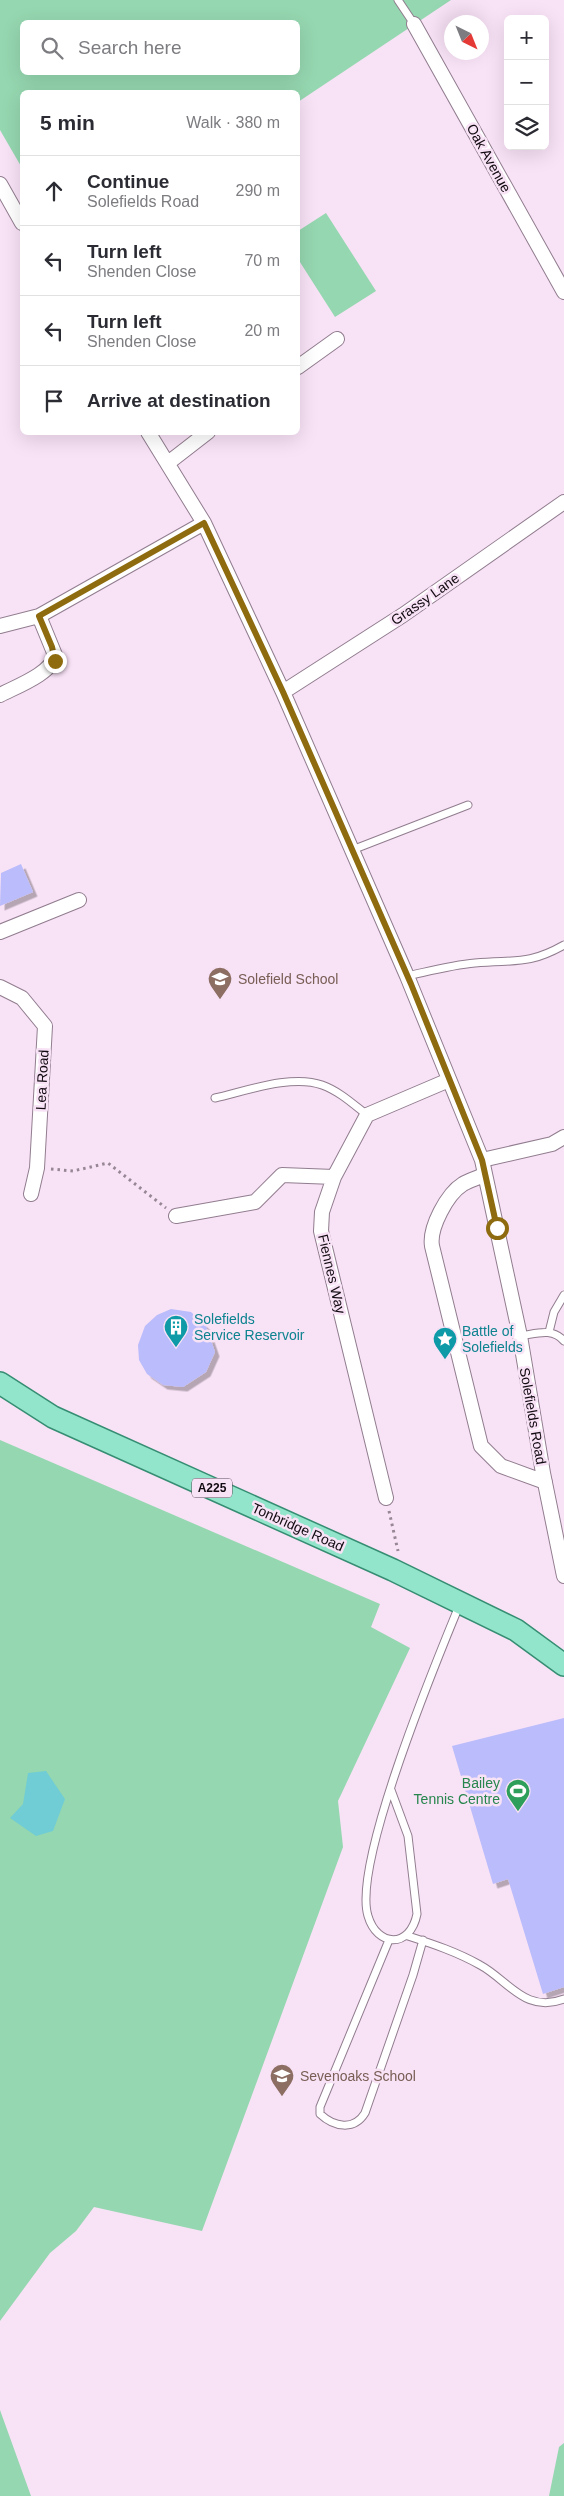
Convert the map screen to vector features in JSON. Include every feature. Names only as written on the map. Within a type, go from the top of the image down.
[{"type":"main road","name":"Tonbridge Road","points":[[0,1383],[53,1416],[394,1570],[516,1630],[561,1657]]},
{"type":"street","name":"Oak Avenue","points":[[414,24],[564,292]]},
{"type":"street","points":[[0,184],[20,219]]},
{"type":"street","points":[[300,366],[337,339]]},
{"type":"street","name":"Solefields Road","points":[[150,435],[204,523],[283,692],[407,976],[482,1160],[520,1336],[545,1482],[562,1555],[564,1576]]},
{"type":"street","points":[[168,463],[204,435]]},
{"type":"street","name":"Grassy Lane","points":[[283,692],[404,615],[564,502]]},
{"type":"street","points":[[0,626],[39,616],[204,523]]},
{"type":"street","points":[[0,696],[47,670],[55,661],[52,647],[39,616]]},
{"type":"street","points":[[0,932],[79,900]]},
{"type":"street","name":"Lea Road","points":[[0,988],[22,998],[45,1026],[37,1168],[31,1194]]},
{"type":"street","points":[[367,1115],[449,1080]]},
{"type":"street","name":"Fiennes Way","points":[[367,1115],[334,1178],[322,1212],[321,1231],[386,1498]]},
{"type":"street","points":[[482,1160],[552,1144],[564,1137]]},
{"type":"street","points":[[485,1174],[462,1185],[446,1203],[430,1236],[481,1446],[501,1466],[545,1482]]},
{"type":"street","points":[[176,1216],[255,1202],[282,1175],[334,1178]]},
{"type":"lane","points":[[398,0],[414,24]]},
{"type":"lane","points":[[352,850],[468,805]]},
{"type":"lane","points":[[407,976],[476,963],[525,961],[541,957],[564,945]]},
{"type":"lane","points":[[215,1098],[290,1082],[308,1081],[339,1093],[367,1115]]},
{"type":"lane","points":[[549,1332],[554,1312],[564,1295]]},
{"type":"lane","points":[[520,1336],[549,1332],[556,1333],[564,1341]]},
{"type":"lane","points":[[391,1790],[408,1836],[412,1856],[417,1914],[415,1924],[408,1936],[399,1940],[389,1940],[379,1933],[368,1918],[365,1887],[391,1790],[429,1680],[460,1603]]},
{"type":"lane","points":[[408,1936],[423,1940],[485,1967],[516,1994],[527,1999],[544,2002],[564,1999]]},
{"type":"lane","points":[[389,1940],[320,2107],[320,2114],[327,2121],[339,2125],[350,2126],[357,2123],[365,2113],[413,1975],[423,1940]]},
{"type":"path","points":[[37,1168],[73,1171],[108,1163],[176,1216]]},
{"type":"path","points":[[386,1498],[398,1552],[394,1570]]},
{"type":"green space","points":[[0,0],[451,0],[300,101],[300,90],[20,90],[20,165],[0,130]]},
{"type":"green space","points":[[326,213],[376,291],[335,317],[300,262],[300,230]]},
{"type":"green space","points":[[0,1440],[380,1604],[371,1627],[410,1648],[338,1801],[343,1847],[202,2231],[94,2207],[76,2231],[50,2253],[0,2321]]},
{"type":"green space","points":[[0,2410],[31,2496],[0,2496]]},
{"type":"green space","points":[[564,2443],[564,2496],[549,2496],[559,2447]]},
{"type":"water","points":[[46,1771],[65,1799],[53,1831],[36,1836],[10,1818],[23,1804],[28,1773]]},
{"type":"building","points":[[21,864],[33,892],[0,906],[1,873]]},
{"type":"building","name":"Solefields Service Reservoir","points":[[171,1309],[191,1312],[206,1326],[215,1352],[206,1372],[183,1387],[163,1385],[147,1374],[139,1360],[138,1345],[145,1326],[157,1315]]},
{"type":"building","name":"Bailey Tennis Centre","points":[[564,1718],[564,1987],[543,1994],[508,1879],[493,1884],[452,1746]]},
{"type":"place","name":"Solefield School","points":[[220,1000]]},
{"type":"place","name":"Solefields Service Reservoir","points":[[176,1348]]},
{"type":"place","name":"Battle of Solefields","points":[[445,1360]]},
{"type":"place","name":"Bailey Tennis Centre","points":[[518,1812]]},
{"type":"place","name":"Sevenoaks School","points":[[282,2097]]},
{"type":"route","points":[[55,661],[52,647],[39,616],[204,523],[283,692],[411,984],[482,1160],[497,1228]]}]
